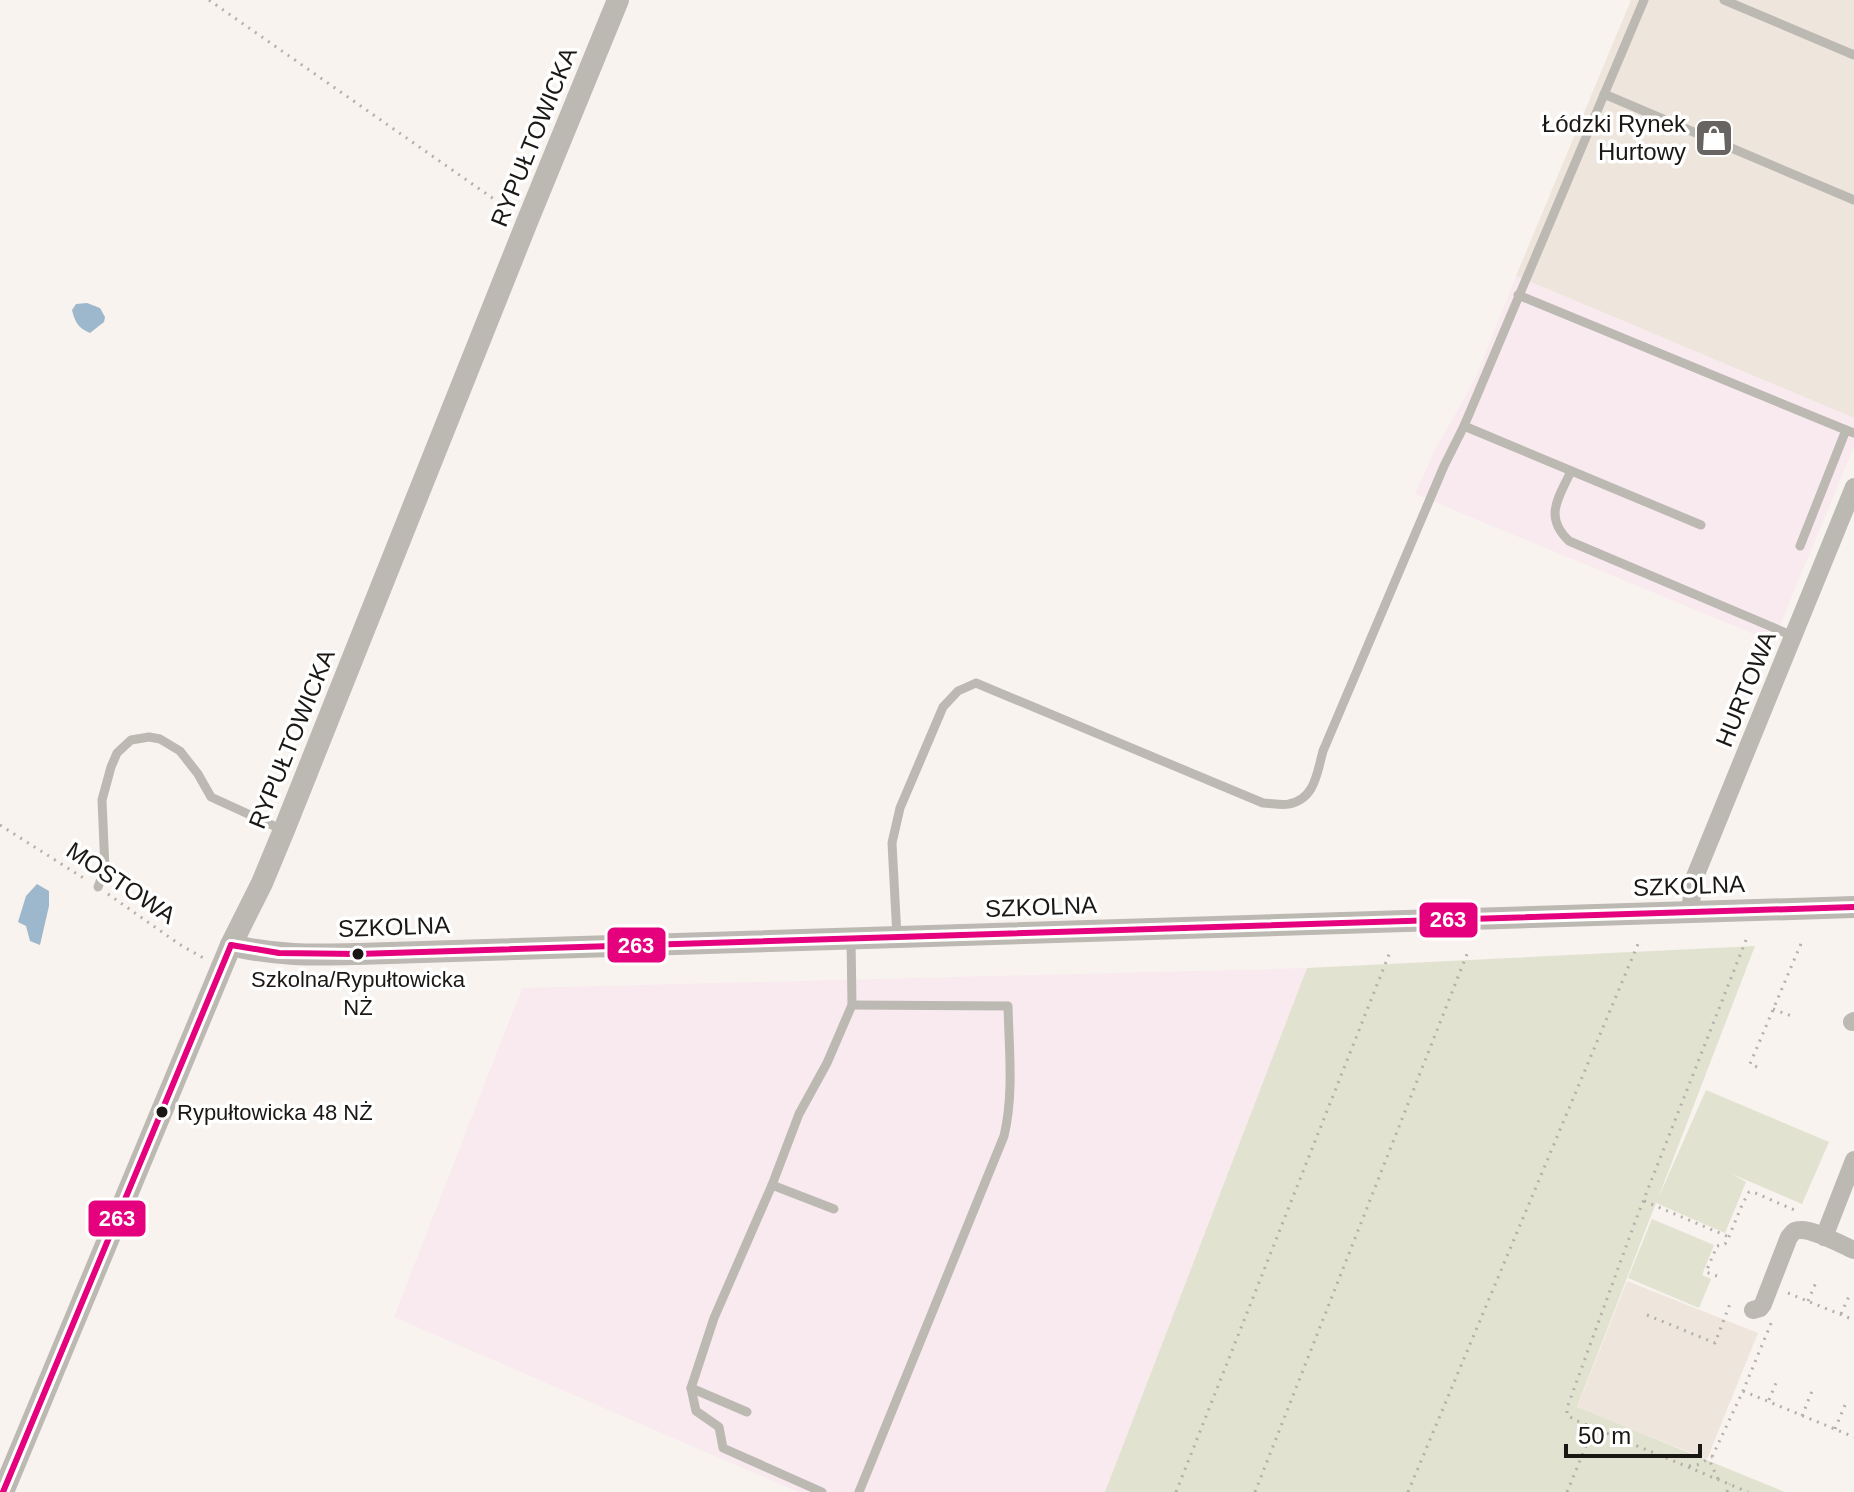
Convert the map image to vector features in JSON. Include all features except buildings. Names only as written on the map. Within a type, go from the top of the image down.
[{"type":"street","name":"RYPUŁTOWICKA","points":[[3,1492],[231,945],[284,830],[618,0]]},
{"type":"street","name":"HURTOWA","points":[[1690,912],[1694,879],[1793,636],[1849,512],[1854,487]]},
{"type":"street","name":"SZKOLNA","points":[[231,945],[292,955],[1854,907]]},
{"type":"street","points":[[1824,1237],[1854,1160]]},
{"type":"street","points":[[1753,1310],[1760,1308],[1789,1237],[1794,1232],[1802,1230],[1854,1250]]},
{"type":"lane","points":[[897,937],[892,843],[900,808],[943,707],[958,691],[976,683],[1263,803],[1288,805],[1306,797],[1644,0]]},
{"type":"lane","points":[[1724,0],[1854,55]]},
{"type":"lane","points":[[1604,94],[1854,200]]},
{"type":"lane","points":[[1518,295],[1850,431],[1800,546]]},
{"type":"lane","points":[[1464,426],[1701,525]]},
{"type":"lane","points":[[1571,471],[1554,517],[1559,531],[1569,541],[1793,636]]},
{"type":"lane","points":[[98,887],[105,869],[102,800],[117,753],[131,740],[160,739],[180,751],[211,797],[284,830]]},
{"type":"lane","points":[[822,1492],[723,1448],[719,1427],[696,1411],[691,1388],[714,1318],[799,1114],[827,1063],[852,1005],[851,939]]},
{"type":"lane","points":[[852,1005],[1008,1006],[1010,1090],[1004,1136],[859,1492]]},
{"type":"lane","points":[[772,1185],[834,1209]]},
{"type":"lane","points":[[691,1388],[747,1412]]},
{"type":"path","points":[[209,0],[527,222]]},
{"type":"path","name":"MOSTOWA","points":[[0,825],[98,887],[179,944],[222,969]]},
{"type":"path","points":[[1757,1067],[1750,1064],[1803,939]]},
{"type":"path","points":[[1746,940],[1644,1201],[1569,1401],[1567,1415],[1748,1492]]},
{"type":"path","points":[[1408,1492],[1638,944]]},
{"type":"path","points":[[1255,1492],[1469,949]]},
{"type":"path","points":[[1176,1492],[1390,952]]},
{"type":"path","points":[[1773,1009],[1794,1017]]},
{"type":"path","points":[[1717,1276],[1706,1272],[1717,1246],[1725,1244],[1729,1237],[1749,1192],[1803,1215],[1802,1230]]},
{"type":"path","points":[[1644,1201],[1729,1237]]},
{"type":"path","points":[[1808,1301],[1817,1280]]},
{"type":"path","points":[[1770,1285],[1854,1320]]},
{"type":"path","points":[[1841,1314],[1850,1294]]},
{"type":"path","points":[[1647,1315],[1715,1343],[1731,1301]]},
{"type":"path","points":[[1719,1480],[1711,1464],[1712,1457],[1773,1319]]},
{"type":"path","points":[[1768,1402],[1778,1378]]},
{"type":"path","points":[[1743,1391],[1854,1437]]},
{"type":"path","points":[[1802,1416],[1812,1391]]},
{"type":"path","points":[[1835,1429],[1845,1405]]},
{"type":"path","points":[[1567,1492],[1594,1428]]},
{"type":"path","points":[[1686,1466],[1697,1465],[1712,1457]]},
{"type":"path","points":[[1727,1492],[1730,1484]]},
{"type":"shaded area","name":"Łódzki Rynek Hurtowy","points":[[1631,0],[1854,0],[1854,418],[1516,276]]},
{"type":"shaded area","points":[[1516,276],[1854,418],[1854,447],[1773,642],[1415,494],[1434,452],[1475,379]]},
{"type":"shaded area","points":[[1307,968],[1105,1492],[798,1492],[394,1317],[522,988]]},
{"type":"shaded area","points":[[1627,1281],[1758,1333],[1707,1459],[1577,1408]]},
{"type":"green space","points":[[1755,946],[1657,1201],[1706,1090],[1829,1142],[1802,1204],[1732,1174],[1746,1182],[1725,1233],[1656,1203],[1577,1407],[1785,1492],[1105,1492],[1307,968]]},
{"type":"green space","points":[[1652,1219],[1714,1245],[1702,1275],[1711,1279],[1699,1308],[1628,1278]]},
{"type":"water","points":[[87,303],[100,308],[105,317],[104,322],[90,333],[78,324],[72,310],[76,304]]},
{"type":"water","points":[[37,884],[49,891],[49,906],[40,945],[30,941],[26,926],[18,922],[26,896]]},
{"type":"transit line","name":"263","points":[[231,945],[279,953],[358,954],[1854,907]]},
{"type":"transit line","name":"263","points":[[3,1492],[231,945]]},
{"type":"place","name":"Łódzki Rynek Hurtowy","points":[[1714,138]]},
{"type":"place","name":"Szkolna/Rypułtowicka NŻ","points":[[358,954]]},
{"type":"place","name":"Rypułtowicka 48 NŻ","points":[[162,1112]]}]
